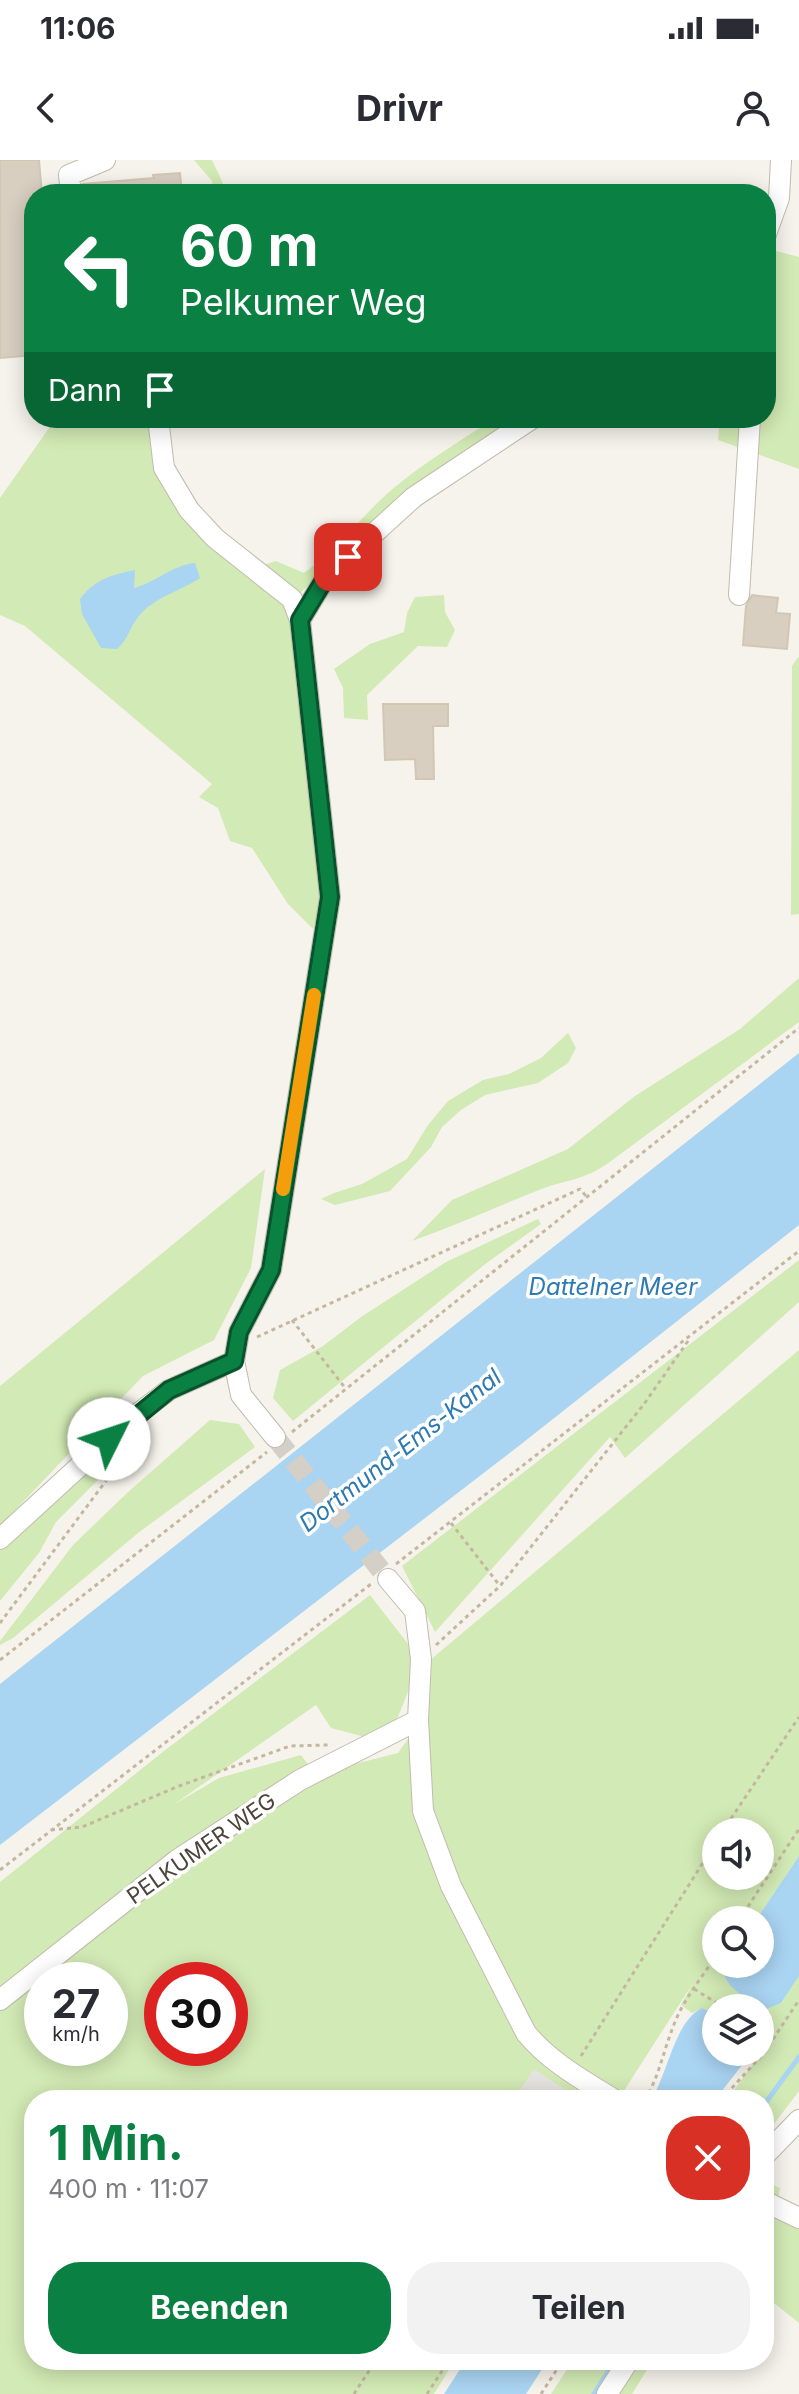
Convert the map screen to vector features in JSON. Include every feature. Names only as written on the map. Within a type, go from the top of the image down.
[{"type":"street","points":[[70,184],[69,175],[105,160]]},
{"type":"street","points":[[776,206],[781,160]]},
{"type":"street","points":[[159,428],[164,468],[189,510],[215,538],[292,599],[300,620],[330,897],[271,1270],[239,1332],[234,1361],[241,1395],[279,1440]]},
{"type":"street","points":[[300,620],[326,577],[414,497],[518,428]]},
{"type":"street","points":[[739,595],[749,428]]},
{"type":"street","points":[[0,1539],[131,1419],[169,1390],[234,1361]]},
{"type":"street","points":[[384,1576],[415,1611],[421,1659],[418,1720],[423,1811],[451,1886],[516,2019],[562,2074],[595,2090]]},
{"type":"street","name":"PELKUMER WEG","points":[[0,2000],[177,1860],[300,1780],[418,1720]]},
{"type":"street","points":[[774,2146],[799,2120]]},
{"type":"street","points":[[774,2206],[799,2218]]},
{"type":"street","points":[[607,2394],[623,2370]]},
{"type":"path","points":[[0,1660],[799,1028]]},
{"type":"path","points":[[234,1361],[259,1335],[580,1189],[586,1196]]},
{"type":"path","points":[[0,1870],[384,1576],[799,1251]]},
{"type":"path","points":[[292,1320],[346,1389]]},
{"type":"path","points":[[421,1659],[500,1586],[644,1404],[690,1338]]},
{"type":"path","points":[[0,1623],[120,1462],[124,1448]]},
{"type":"path","points":[[451,1522],[500,1586]]},
{"type":"path","points":[[731,1818],[799,1717]]},
{"type":"path","points":[[51,1830],[82,1827],[179,1786],[290,1746],[331,1744]]},
{"type":"path","points":[[748,1906],[799,1829]]},
{"type":"path","points":[[562,2074],[702,1863]]},
{"type":"path","points":[[651,2090],[679,2011],[702,1977]]},
{"type":"path","points":[[694,1989],[702,1994]]},
{"type":"path","points":[[774,2038],[799,2000]]},
{"type":"path","points":[[731,2090],[752,2066]]},
{"type":"path","points":[[354,2394],[370,2370]]},
{"type":"path","points":[[427,2394],[443,2370]]},
{"type":"path","points":[[541,2394],[557,2370]]},
{"type":"green space","points":[[194,160],[212,160],[223,184],[212,184]]},
{"type":"green space","points":[[776,251],[799,257],[799,469],[718,440],[719,428],[776,428]]},
{"type":"green space","points":[[49,428],[154,428],[160,471],[286,604],[293,632],[325,892],[313,929],[288,904],[252,848],[230,841],[218,808],[199,797],[212,784],[25,626],[0,615],[0,498]]},
{"type":"green space","points":[[480,428],[507,428],[296,597],[260,566],[276,561],[304,573],[378,502],[441,453]]},
{"type":"green space","points":[[444,595],[445,612],[455,630],[447,647],[418,646],[367,695],[368,720],[344,718],[343,688],[334,669],[370,644],[404,632],[407,613],[415,597]]},
{"type":"green space","points":[[799,656],[799,914],[791,915],[792,666]]},
{"type":"green space","points":[[799,978],[799,1022],[607,1164],[412,1241],[452,1200],[568,1149],[635,1096],[740,1029]]},
{"type":"green space","points":[[568,1033],[576,1048],[568,1063],[538,1083],[485,1095],[461,1110],[442,1127],[431,1147],[390,1191],[335,1205],[321,1199],[362,1184],[407,1159],[428,1125],[448,1101],[483,1080],[509,1074],[541,1058]]},
{"type":"green space","points":[[265,1169],[251,1268],[214,1340],[143,1376],[0,1526],[0,1386]]},
{"type":"green space","points":[[538,1219],[541,1224],[484,1265],[293,1421],[273,1398],[280,1370],[323,1346],[361,1317],[446,1262]]},
{"type":"green space","points":[[799,1260],[799,1302],[625,1458],[610,1437],[435,1632],[402,1566]]},
{"type":"green space","points":[[799,1350],[799,1856],[765,1906],[702,1906],[702,1978],[737,1978],[765,1994],[702,1994],[702,2008],[692,2013],[681,2005],[693,1983],[624,2090],[24,2090],[24,2370],[449,2370],[434,2394],[0,2394],[0,2008],[24,1990],[24,2066],[128,2066],[128,1962],[60,1962],[183,1868],[335,1769],[398,1753],[425,1715],[429,1661]]},
{"type":"green space","points":[[210,1420],[239,1424],[255,1447],[138,1533],[13,1638],[0,1645],[73,1545]]},
{"type":"green space","points":[[107,1449],[111,1453],[102,1476],[56,1522],[39,1553],[0,1601],[0,1545]]},
{"type":"green space","points":[[370,1595],[412,1649],[409,1689],[396,1722],[365,1737],[331,1728],[316,1705],[173,1805],[219,1778],[301,1755],[309,1766],[42,1962],[24,1962],[24,1975],[0,1993],[0,1882],[164,1751]]},
{"type":"green space","points":[[799,1976],[799,2091],[774,2124],[774,2090],[734,2090],[751,2066],[774,2066],[774,1999],[781,2003]]},
{"type":"green space","points":[[774,2185],[780,2188],[776,2211],[799,2223],[799,2323],[774,2303]]},
{"type":"green space","points":[[567,2370],[622,2370],[606,2394],[551,2394]]},
{"type":"green space","points":[[625,2370],[647,2370],[632,2394],[609,2394]]},
{"type":"shaded area","points":[[534,2069],[566,2090],[520,2090]]},
{"type":"water","points":[[195,563],[200,578],[145,609],[117,649],[101,648],[82,614],[80,599],[92,587],[111,576],[135,570],[134,588]]},
{"type":"water","name":"Dattelner Meer","points":[[799,1053],[799,1225],[520,1445],[0,1845],[0,1684]]},
{"type":"water","points":[[799,1856],[799,1976],[781,2003],[774,2006],[774,1994],[742,1994],[726,1978],[774,1978],[774,1906],[765,1906]]},
{"type":"water","points":[[702,2008],[702,2066],[741,2066],[723,2090],[656,2090],[685,2025]]},
{"type":"water","points":[[460,2370],[542,2370],[526,2394],[444,2394]]},
{"type":"building","points":[[0,160],[39,160],[41,184],[24,184],[24,356],[0,358]]},
{"type":"building","points":[[180,173],[181,184],[83,184],[154,178],[153,175]]},
{"type":"building","points":[[752,595],[778,598],[776,613],[790,614],[787,649],[743,645],[746,606]]},
{"type":"building","points":[[383,704],[448,704],[448,726],[433,726],[434,779],[416,779],[415,759],[385,760]]},
{"type":"waterway","points":[[774,2091],[799,2057]]},
{"type":"waterway","points":[[594,2394],[609,2370]]},
{"type":"tunnel","points":[[275,1437],[388,1579]]},
{"type":"slow traffic","points":[[283,1189],[314,995]]},
{"type":"route","points":[[109,1439],[169,1390],[234,1361],[239,1332],[271,1270],[330,897],[300,620],[326,577],[348,557]]},
{"type":"water label","name":"Dortmund-Ems-Kanal","points":[[400,1450]]}]
